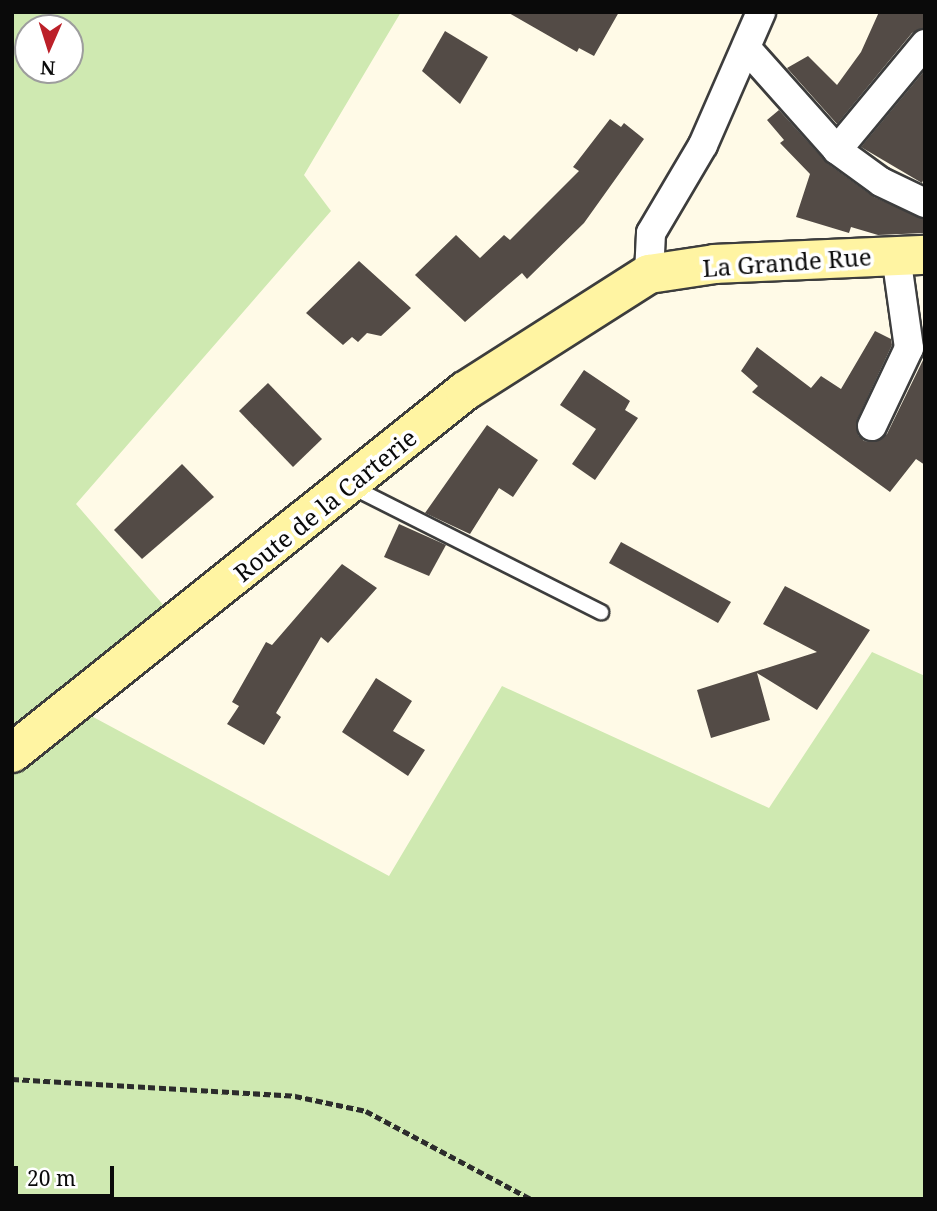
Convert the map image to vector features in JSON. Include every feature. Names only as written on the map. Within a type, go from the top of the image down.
[{"type":"street","points":[[649,274],[651,233],[703,145],[748,50],[761,12]]},
{"type":"street","points":[[837,150],[925,44]]},
{"type":"street","points":[[748,50],[837,150],[881,182],[925,203]]},
{"type":"street","points":[[872,426],[909,348],[910,255]]},
{"type":"street","name":"La Grande Rue","points":[[649,274],[715,264],[910,255]]},
{"type":"street","name":"Route de la Carterie","points":[[12,753],[465,391],[649,274]]},
{"type":"lane","points":[[349,485],[601,612]]},
{"type":"path","points":[[12,1079],[295,1096],[366,1111],[531,1199]]},
{"type":"green space","points":[[12,12],[401,12],[304,175],[331,211],[76,504],[166,608],[82,711],[389,876],[502,686],[769,808],[872,652],[925,676],[925,1199],[12,1199]]},
{"type":"building","points":[[507,12],[619,12],[594,56],[579,48],[577,52]]},
{"type":"building","points":[[879,12],[925,12],[925,28],[912,33],[837,124],[787,68],[808,56],[837,85],[861,52]]},
{"type":"building","points":[[445,31],[488,57],[460,104],[422,71]]},
{"type":"building","points":[[925,70],[925,175],[922,183],[861,147]]},
{"type":"building","points":[[779,110],[827,163],[874,197],[925,219],[925,233],[878,235],[851,227],[849,233],[796,217],[810,174],[780,143],[784,140],[767,120]]},
{"type":"building","points":[[610,119],[621,127],[624,123],[644,139],[584,223],[527,279],[522,273],[465,322],[415,275],[456,235],[480,258],[504,235],[510,240],[579,171],[573,167]]},
{"type":"building","points":[[359,261],[411,308],[381,336],[367,333],[358,342],[352,337],[343,345],[306,313]]},
{"type":"building","points":[[875,331],[891,339],[892,345],[857,420],[858,435],[864,441],[874,442],[887,434],[925,356],[925,465],[916,459],[890,492],[752,392],[758,386],[741,371],[757,347],[811,388],[821,376],[841,389]]},
{"type":"building","points":[[584,370],[630,401],[625,410],[638,418],[595,480],[572,464],[596,429],[560,405]]},
{"type":"building","points":[[268,383],[322,439],[293,467],[239,411]]},
{"type":"building","points":[[487,425],[538,460],[513,497],[499,488],[470,534],[425,513]]},
{"type":"building","points":[[182,464],[214,497],[142,559],[114,530]]},
{"type":"building","points":[[399,524],[446,545],[429,576],[384,557]]},
{"type":"building","points":[[621,542],[731,602],[718,623],[609,563]]},
{"type":"building","points":[[342,564],[377,588],[328,643],[321,637],[276,713],[281,717],[264,745],[227,724],[239,706],[232,702],[266,642],[272,645]]},
{"type":"building","points":[[785,586],[870,630],[817,710],[757,673],[770,720],[711,738],[697,690],[817,652],[763,624]]},
{"type":"building","points":[[376,678],[412,701],[393,731],[425,750],[408,776],[342,732]]}]
